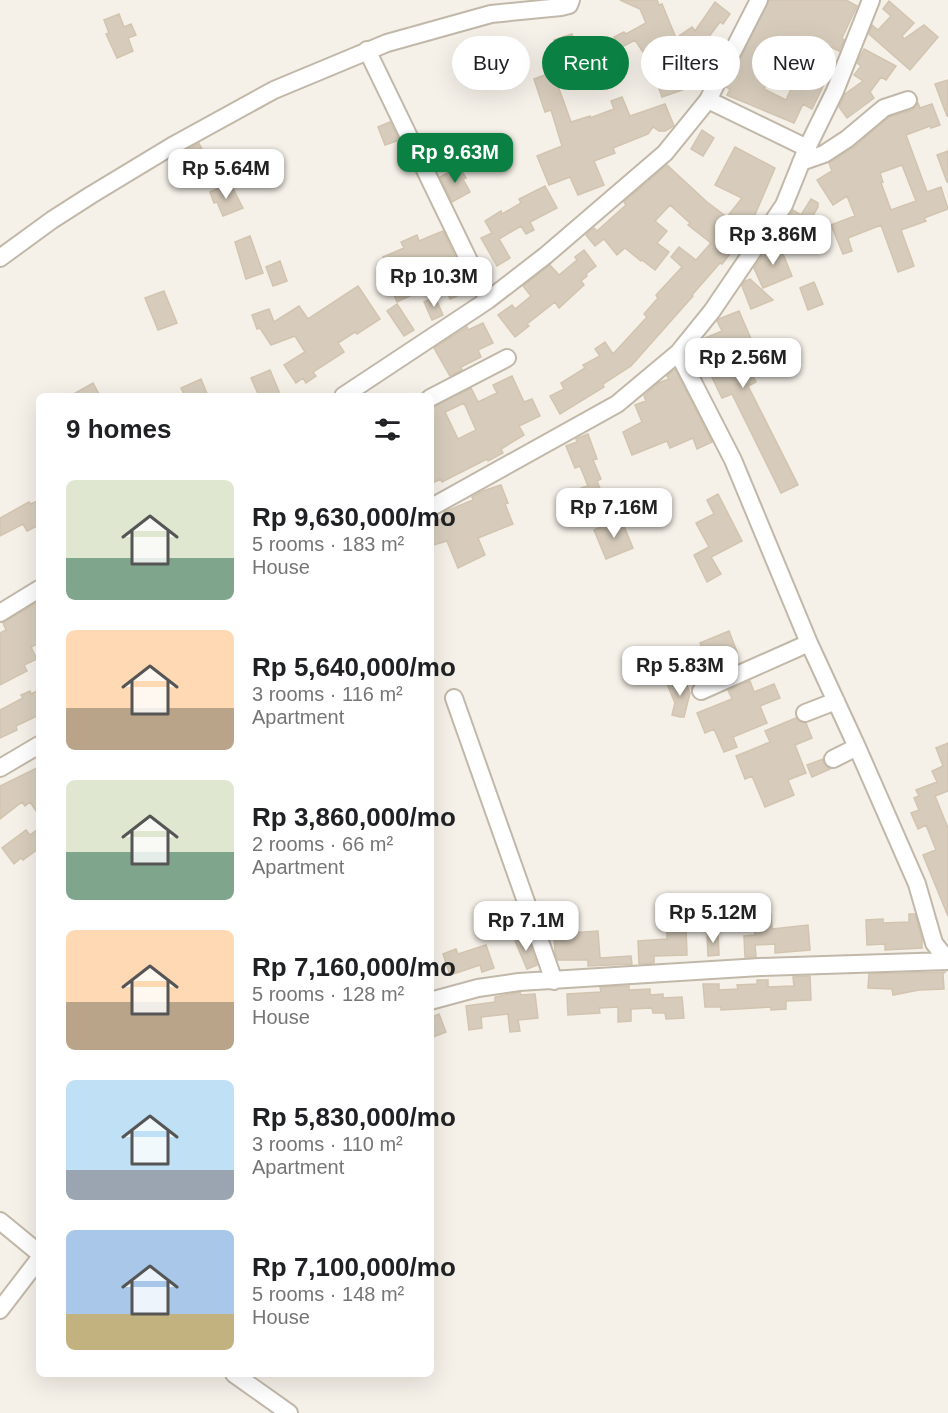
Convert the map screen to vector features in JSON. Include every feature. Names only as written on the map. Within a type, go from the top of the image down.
[{"type":"street","points":[[348,393],[488,300],[545,256],[665,153],[708,100],[759,0]]},
{"type":"street","points":[[434,506],[617,404],[678,353],[712,311],[784,205],[804,155],[835,91],[871,0]]},
{"type":"street","points":[[0,258],[52,220],[172,146],[256,99],[367,50],[491,14],[561,7],[572,2]]},
{"type":"street","points":[[367,50],[488,300]]},
{"type":"street","points":[[708,100],[804,155],[824,154],[847,139],[884,108],[908,100]]},
{"type":"street","points":[[678,353],[733,460],[808,643],[920,889],[934,943],[947,958]]},
{"type":"street","points":[[434,396],[507,358]]},
{"type":"street","points":[[0,613],[36,591]]},
{"type":"street","points":[[701,691],[808,643]]},
{"type":"street","points":[[454,698],[554,981]]},
{"type":"street","points":[[805,712],[836,701]]},
{"type":"street","points":[[0,768],[36,747]]},
{"type":"street","points":[[833,759],[857,747]]},
{"type":"street","points":[[434,1000],[486,986],[519,982],[947,958]]},
{"type":"street","points":[[0,1221],[36,1251]]},
{"type":"street","points":[[0,1310],[36,1263]]},
{"type":"street","points":[[238,1377],[289,1413]]},
{"type":"building","points":[[620,0],[657,0],[659,5],[662,4],[675,36],[641,36],[641,49],[635,40],[629,43],[629,36],[616,36],[624,32],[626,34],[646,23],[640,9]]},
{"type":"building","points":[[769,0],[846,0],[857,6],[842,38],[844,40],[839,51],[836,50],[836,36],[752,36],[752,90],[766,90],[786,100],[791,90],[821,90],[812,109],[803,104],[794,123],[727,95],[730,90],[740,90],[740,59]]},
{"type":"building","points":[[889,1],[914,23],[902,36],[904,39],[924,25],[938,37],[910,70],[869,34],[872,25],[878,30],[891,16],[883,9]]},
{"type":"building","points":[[715,2],[730,14],[723,24],[720,22],[709,36],[679,36],[692,27],[695,31]]},
{"type":"building","points":[[119,14],[124,27],[131,24],[136,35],[128,38],[133,51],[117,58],[106,34],[109,33],[104,20]]},
{"type":"building","points":[[864,49],[896,66],[886,80],[881,77],[870,92],[874,98],[847,118],[839,107],[845,94],[863,81],[854,75],[861,66],[857,63]]},
{"type":"building","points":[[542,76],[542,90],[559,90],[571,122],[614,109],[611,101],[622,97],[630,116],[665,104],[674,126],[665,131],[659,131],[653,127],[648,134],[613,148],[615,153],[594,161],[604,185],[578,195],[570,177],[549,185],[537,156],[562,146],[551,110],[545,112],[534,79]]},
{"type":"building","points":[[948,80],[948,116],[947,116],[935,84]]},
{"type":"building","points":[[660,90],[682,90],[662,97]]},
{"type":"building","points":[[918,103],[920,108],[932,104],[940,125],[931,128],[930,126],[906,135],[927,192],[941,187],[948,209],[924,218],[926,221],[901,230],[914,266],[898,272],[881,225],[848,238],[852,251],[843,254],[831,225],[855,216],[847,196],[833,205],[817,180],[832,171],[829,163],[854,147],[889,117],[912,110]],"holes":[[[902,165],[916,201],[891,210],[881,183],[883,182],[880,173]]]},
{"type":"building","points":[[390,122],[399,140],[385,145],[378,127]]},
{"type":"building","points":[[702,130],[714,138],[703,156],[691,149]]},
{"type":"building","points":[[199,143],[205,156],[211,154],[216,167],[200,174],[189,149]]},
{"type":"building","points":[[735,147],[775,168],[754,217],[757,219],[749,229],[745,226],[732,242],[736,246],[722,264],[720,263],[631,366],[603,384],[604,387],[560,414],[550,396],[564,389],[561,383],[585,368],[583,365],[600,356],[595,349],[605,342],[613,354],[647,317],[644,314],[658,298],[656,295],[682,267],[671,257],[679,247],[696,260],[711,243],[688,225],[690,223],[670,205],[655,221],[667,231],[657,243],[669,252],[655,270],[625,248],[617,255],[604,239],[595,246],[586,235],[594,228],[597,231],[626,205],[624,202],[667,165],[727,217],[742,198],[715,185]]},
{"type":"building","points":[[948,151],[948,182],[947,182],[937,155]]},
{"type":"building","points":[[459,166],[470,192],[452,202],[440,177]]},
{"type":"building","points":[[230,183],[243,208],[223,216],[210,192]]},
{"type":"building","points":[[545,186],[557,208],[530,222],[534,230],[526,234],[521,226],[499,239],[510,258],[497,266],[481,238],[492,233],[485,221],[521,203],[519,199]]},
{"type":"building","points":[[811,199],[818,203],[818,207],[811,219],[791,231],[795,225],[787,220],[793,210],[801,215]]},
{"type":"building","points":[[443,231],[461,269],[458,271],[466,288],[462,290],[464,293],[450,299],[434,261],[411,271],[414,278],[406,281],[412,295],[397,302],[389,283],[393,281],[383,257],[404,248],[401,242],[417,235],[419,241]]},
{"type":"building","points":[[250,236],[263,273],[246,279],[235,242]]},
{"type":"building","points":[[776,237],[792,276],[763,288],[754,268]]},
{"type":"building","points":[[584,250],[596,266],[581,281],[584,285],[559,308],[555,302],[527,324],[529,326],[515,337],[498,315],[512,305],[515,309],[531,296],[523,286],[550,265],[559,275],[577,260],[575,257]]},
{"type":"building","points":[[280,261],[287,281],[273,286],[266,267]]},
{"type":"building","points":[[750,279],[773,300],[751,309],[742,286]]},
{"type":"building","points":[[814,282],[823,304],[808,310],[800,288]]},
{"type":"building","points":[[358,286],[380,319],[338,343],[344,352],[313,372],[316,376],[306,383],[303,378],[296,383],[284,365],[305,352],[295,336],[271,345],[260,328],[257,329],[252,315],[269,309],[274,322],[299,306],[308,319]]},
{"type":"building","points":[[164,291],[177,323],[158,330],[145,298]]},
{"type":"building","points":[[435,297],[443,315],[432,320],[424,302]]},
{"type":"building","points":[[397,304],[414,330],[404,336],[387,311]]},
{"type":"building","points":[[739,311],[755,348],[742,353],[756,382],[748,386],[798,485],[781,493],[732,394],[722,398],[708,369],[704,370],[695,348],[703,339],[722,331],[717,321],[719,319]]},
{"type":"building","points":[[483,323],[493,343],[478,350],[481,357],[461,367],[462,370],[450,376],[434,348],[467,327],[468,330]]},
{"type":"building","points":[[675,369],[712,442],[697,449],[693,438],[670,448],[667,441],[632,455],[623,432],[642,422],[635,405],[646,401],[644,396],[658,383],[669,379],[667,376]]},
{"type":"building","points":[[270,370],[280,393],[258,393],[251,378]]},
{"type":"building","points":[[512,376],[524,402],[532,399],[540,416],[519,426],[524,435],[501,449],[503,453],[442,482],[441,479],[434,482],[434,406],[471,388],[478,402],[497,393],[493,385]],"holes":[[[464,403],[476,430],[458,439],[445,412]]]},
{"type":"building","points":[[201,379],[207,393],[184,393],[181,388]]},
{"type":"building","points":[[93,383],[98,393],[75,393]]},
{"type":"building","points":[[588,434],[597,459],[593,460],[601,479],[597,481],[601,491],[585,498],[581,488],[588,486],[580,466],[575,468],[566,446]]},
{"type":"building","points":[[501,485],[513,524],[478,538],[485,555],[458,568],[447,541],[434,545],[434,522],[446,517],[444,512],[473,500],[472,497]]},
{"type":"building","points":[[718,494],[742,541],[711,557],[721,574],[707,582],[694,555],[709,547],[696,523],[714,514],[707,500]]},
{"type":"building","points":[[29,502],[31,504],[36,502],[36,526],[27,531],[23,524],[0,536],[0,518]]},
{"type":"building","points":[[621,519],[633,548],[606,559],[594,530]]},
{"type":"building","points":[[36,603],[36,644],[31,647],[36,659],[24,665],[27,671],[0,685],[0,633],[6,630],[3,623]]},
{"type":"building","points":[[729,631],[737,652],[708,663],[700,643]]},
{"type":"building","points":[[684,678],[690,693],[684,717],[680,717],[672,715],[675,703],[667,684]]},
{"type":"building","points":[[750,681],[754,692],[774,684],[780,698],[760,706],[767,723],[733,737],[737,747],[724,752],[714,729],[705,733],[697,713],[732,699],[728,690]]},
{"type":"building","points":[[30,691],[31,694],[36,692],[36,716],[16,726],[17,730],[0,738],[0,710],[23,698],[21,695]]},
{"type":"building","points":[[796,718],[806,723],[812,738],[795,745],[806,773],[788,780],[794,795],[765,807],[752,776],[745,779],[736,756],[770,742],[765,731]]},
{"type":"building","points":[[948,743],[948,791],[935,796],[948,828],[948,916],[923,855],[936,850],[926,825],[918,829],[911,813],[919,810],[914,798],[919,796],[916,790],[937,782],[932,771],[943,766],[936,748]]},
{"type":"building","points":[[823,759],[824,764],[830,769],[812,777],[807,765]]},
{"type":"building","points":[[36,768],[36,811],[30,802],[25,806],[22,802],[0,819],[0,786]]},
{"type":"building","points":[[26,830],[30,835],[36,830],[36,850],[14,864],[2,848]]},
{"type":"building","points":[[771,914],[772,929],[808,925],[810,950],[775,953],[775,944],[755,945],[756,957],[745,957],[744,936],[755,935],[754,915]]},
{"type":"building","points":[[909,914],[915,914],[922,939],[922,948],[885,950],[885,944],[867,945],[866,920],[883,919],[883,923],[909,922]]},
{"type":"building","points":[[686,929],[687,955],[654,956],[654,963],[639,964],[638,941],[667,939],[667,930]]},
{"type":"building","points":[[569,931],[569,933],[598,931],[600,958],[631,956],[632,964],[588,966],[588,960],[558,960],[555,953],[554,932]]},
{"type":"building","points":[[707,932],[718,932],[719,955],[708,956]]},
{"type":"building","points":[[527,936],[537,965],[527,969],[515,941]]},
{"type":"building","points":[[486,945],[494,968],[482,972],[480,965],[450,975],[443,954],[456,949],[458,954]]},
{"type":"building","points":[[945,972],[943,974],[944,989],[919,990],[893,995],[892,989],[868,988],[869,974]]},
{"type":"building","points":[[810,976],[811,1000],[786,1001],[786,1009],[771,1010],[771,1007],[721,1010],[721,1007],[705,1007],[703,984],[719,984],[719,990],[738,989],[737,985],[757,984],[757,980],[768,980],[768,987],[794,986],[793,977]]},
{"type":"building","points":[[629,986],[629,990],[650,989],[650,995],[663,994],[663,998],[682,997],[684,1018],[666,1019],[665,1013],[653,1013],[652,1008],[631,1009],[631,1021],[618,1022],[618,1007],[599,1008],[600,1013],[568,1015],[567,994],[601,992],[600,987]]},
{"type":"building","points":[[520,992],[521,995],[535,994],[538,1018],[518,1020],[520,1031],[510,1032],[508,1014],[481,1017],[482,1028],[469,1030],[466,1006],[495,1002],[495,997]]},
{"type":"building","points":[[439,1014],[446,1032],[434,1037],[434,1016]]}]
